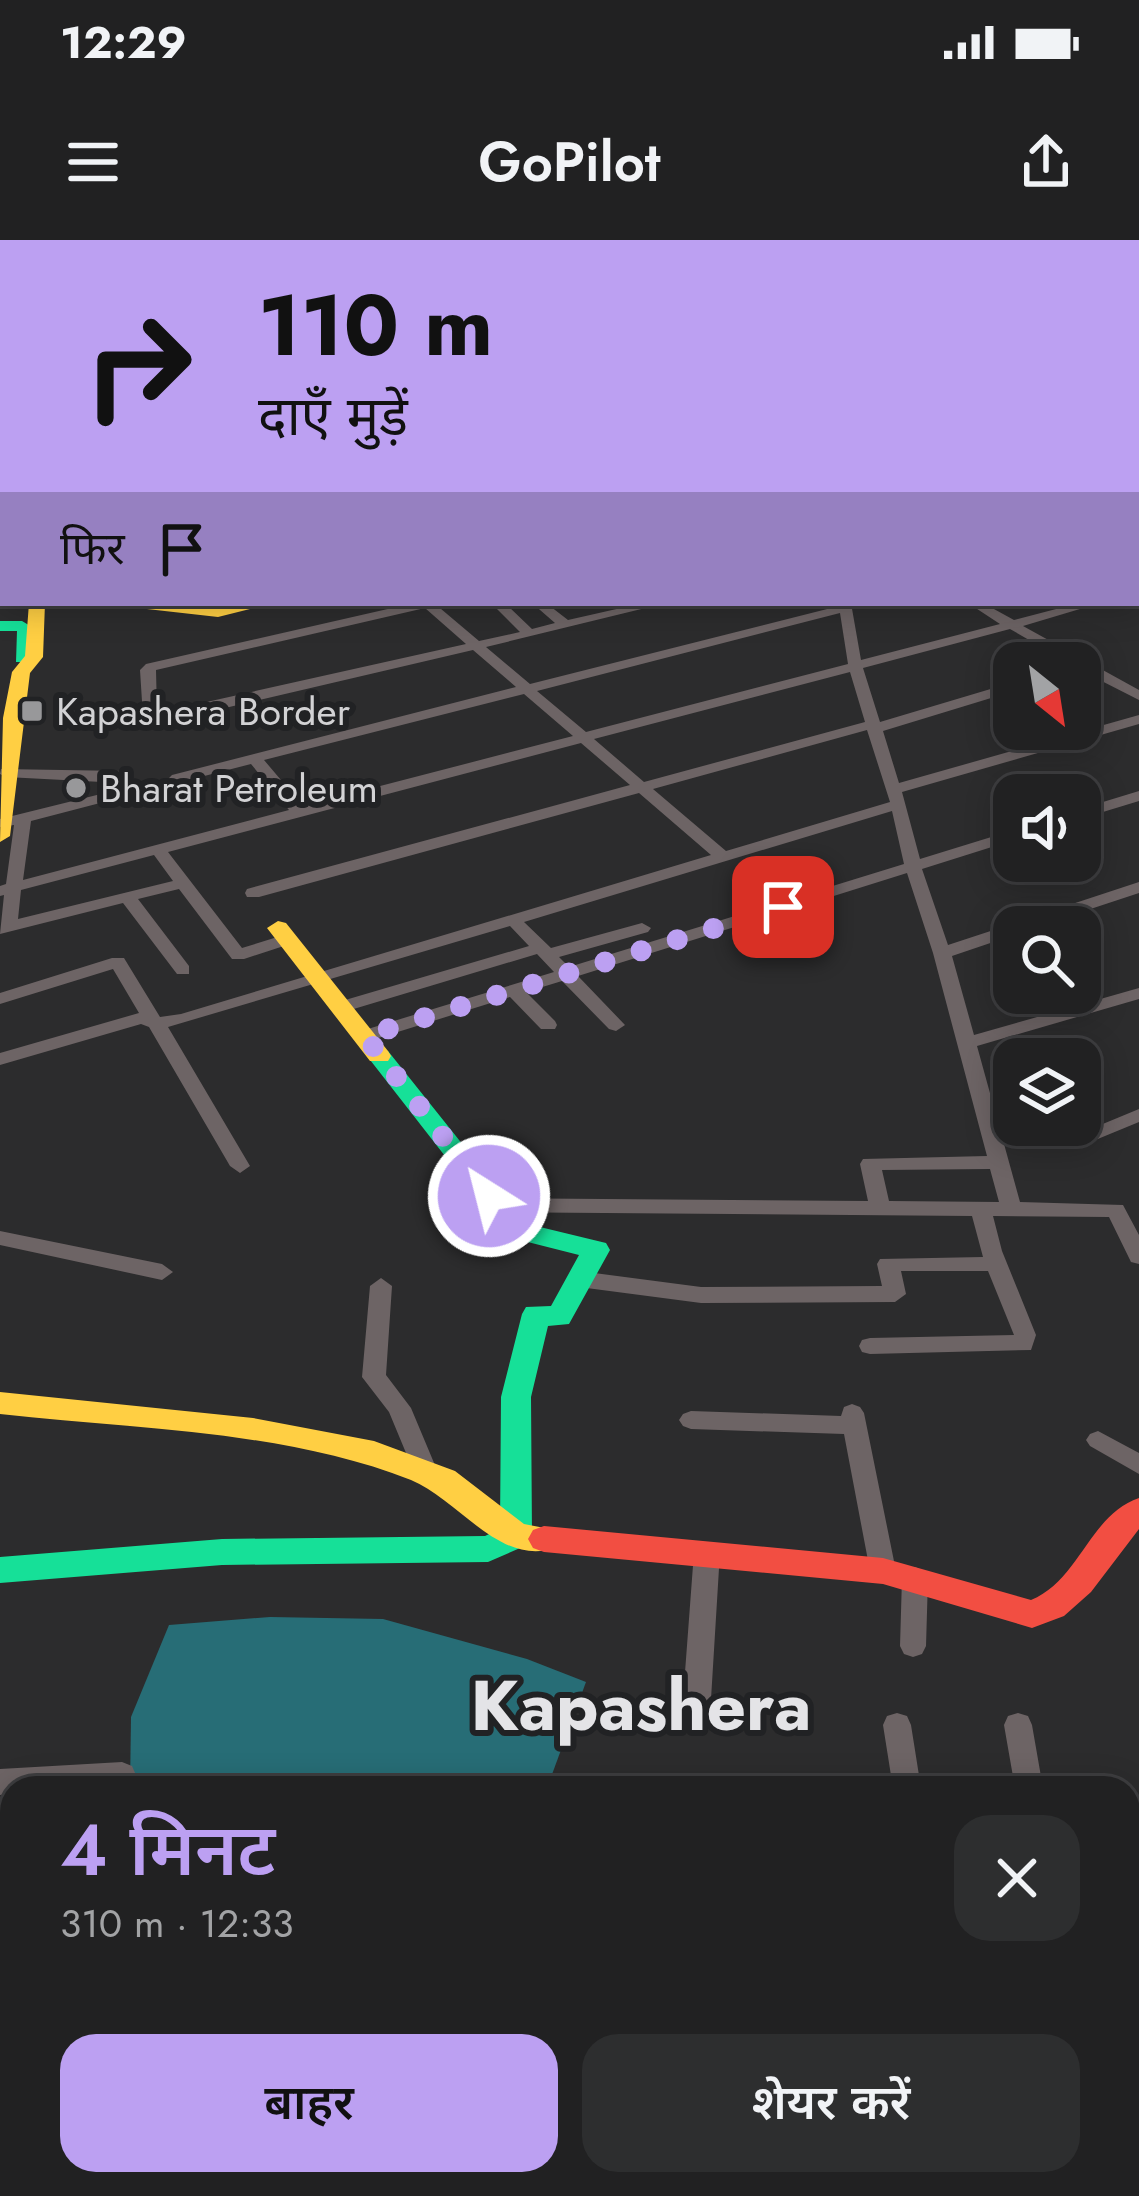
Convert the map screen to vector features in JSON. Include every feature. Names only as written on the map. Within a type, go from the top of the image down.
[{"type":"street","points":[[21,672],[34,657],[37,606]]},
{"type":"street","points":[[162,606],[218,613],[252,606]]},
{"type":"street","points":[[414,606],[151,667],[147,670],[150,717],[165,718],[645,606]]},
{"type":"street","points":[[431,606],[722,855]]},
{"type":"street","points":[[500,606],[528,632]]},
{"type":"street","points":[[542,606],[563,624]]},
{"type":"street","points":[[177,778],[846,606],[855,666],[942,953],[1011,1208]]},
{"type":"street","points":[[979,606],[1041,642]]},
{"type":"street","points":[[8,889],[1082,606]]},
{"type":"street","points":[[0,626],[11,624],[26,631],[6,772],[9,826],[4,929],[183,883]]},
{"type":"street","points":[[1101,676],[1139,696]]},
{"type":"street","points":[[253,893],[993,692]]},
{"type":"street","points":[[0,1059],[135,1019],[154,1021],[318,977],[722,855],[1139,719]]},
{"type":"street","points":[[254,758],[300,813]]},
{"type":"street","points":[[6,772],[128,779],[128,789],[122,793],[9,826]]},
{"type":"street","points":[[1101,808],[1139,796]]},
{"type":"street","points":[[365,1036],[993,841]]},
{"type":"street","points":[[158,850],[238,955],[283,934],[486,1191],[484,1220],[489,1225],[596,1250],[559,1316],[536,1314],[516,1397],[516,1536]]},
{"type":"street","points":[[1081,906],[1139,886]]},
{"type":"street","points":[[127,897],[183,970]]},
{"type":"street","points":[[512,919],[616,1025]]},
{"type":"street","points":[[341,1007],[642,928]]},
{"type":"street","points":[[942,953],[993,936]]},
{"type":"street","points":[[0,999],[118,962],[240,1166]]},
{"type":"street","points":[[516,992],[548,1025]]},
{"type":"street","points":[[964,1044],[1032,1022],[1073,1016],[1139,993]]},
{"type":"street","points":[[1101,1131],[1139,1115]]},
{"type":"street","points":[[880,1208],[870,1164],[997,1162]]},
{"type":"street","points":[[487,1205],[1116,1210],[1139,1257]]},
{"type":"street","points":[[870,1346],[1024,1344],[980,1208]]},
{"type":"street","points":[[0,1238],[162,1271]]},
{"type":"street","points":[[579,1279],[701,1295],[895,1294],[888,1264],[996,1264]]},
{"type":"street","points":[[381,1286],[374,1377],[399,1408],[425,1470]]},
{"type":"street","points":[[0,1403],[253,1430],[374,1454],[425,1470],[467,1496],[516,1536]]},
{"type":"street","points":[[691,1420],[852,1419],[883,1571]]},
{"type":"street","points":[[1098,1440],[1139,1465]]},
{"type":"street","points":[[0,1570],[243,1551],[488,1549],[516,1536],[883,1571],[1014,1611],[1052,1611],[1077,1594],[1107,1534],[1139,1511]]},
{"type":"street","points":[[698,1699],[707,1552]]},
{"type":"street","points":[[914,1646],[915,1578]]},
{"type":"street","points":[[897,1725],[905,1776]]},
{"type":"street","points":[[1018,1725],[1027,1776]]},
{"type":"street","points":[[102,1776],[122,1775]]},
{"type":"water","points":[[270,1617],[383,1619],[527,1659],[586,1682],[551,1776],[130,1776],[131,1717],[169,1625]]},
{"type":"waterway","points":[[194,606],[204,607]]},
{"type":"waterway","points":[[217,608],[224,606]]},
{"type":"traffic: fast","points":[[0,626],[22,626],[26,631],[22,658]]},
{"type":"traffic: fast","points":[[0,1570],[222,1552],[488,1549],[516,1536],[516,1397],[536,1314],[559,1317],[596,1250],[486,1223],[486,1191],[379,1056]]},
{"type":"traffic: slow","points":[[0,836],[12,718],[21,672],[34,657],[37,606]]},
{"type":"traffic: slow","points":[[165,606],[218,612],[250,606]]},
{"type":"traffic: slow","points":[[278,928],[379,1056]]},
{"type":"traffic: slow","points":[[0,1403],[253,1430],[374,1453],[444,1480],[516,1536],[544,1539]]},
{"type":"traffic: jam","points":[[544,1539],[883,1571],[1032,1614],[1067,1595],[1110,1538],[1139,1511]]},
{"type":"place","name":"Kapashera Border","points":[[32,711]]},
{"type":"place","name":"Bharat Petroleum","points":[[76,788]]},
{"type":"district","name":"Kapashera","points":[[641,1706]]},
{"type":"route","points":[[489,1196],[365,1036],[783,907]]}]
